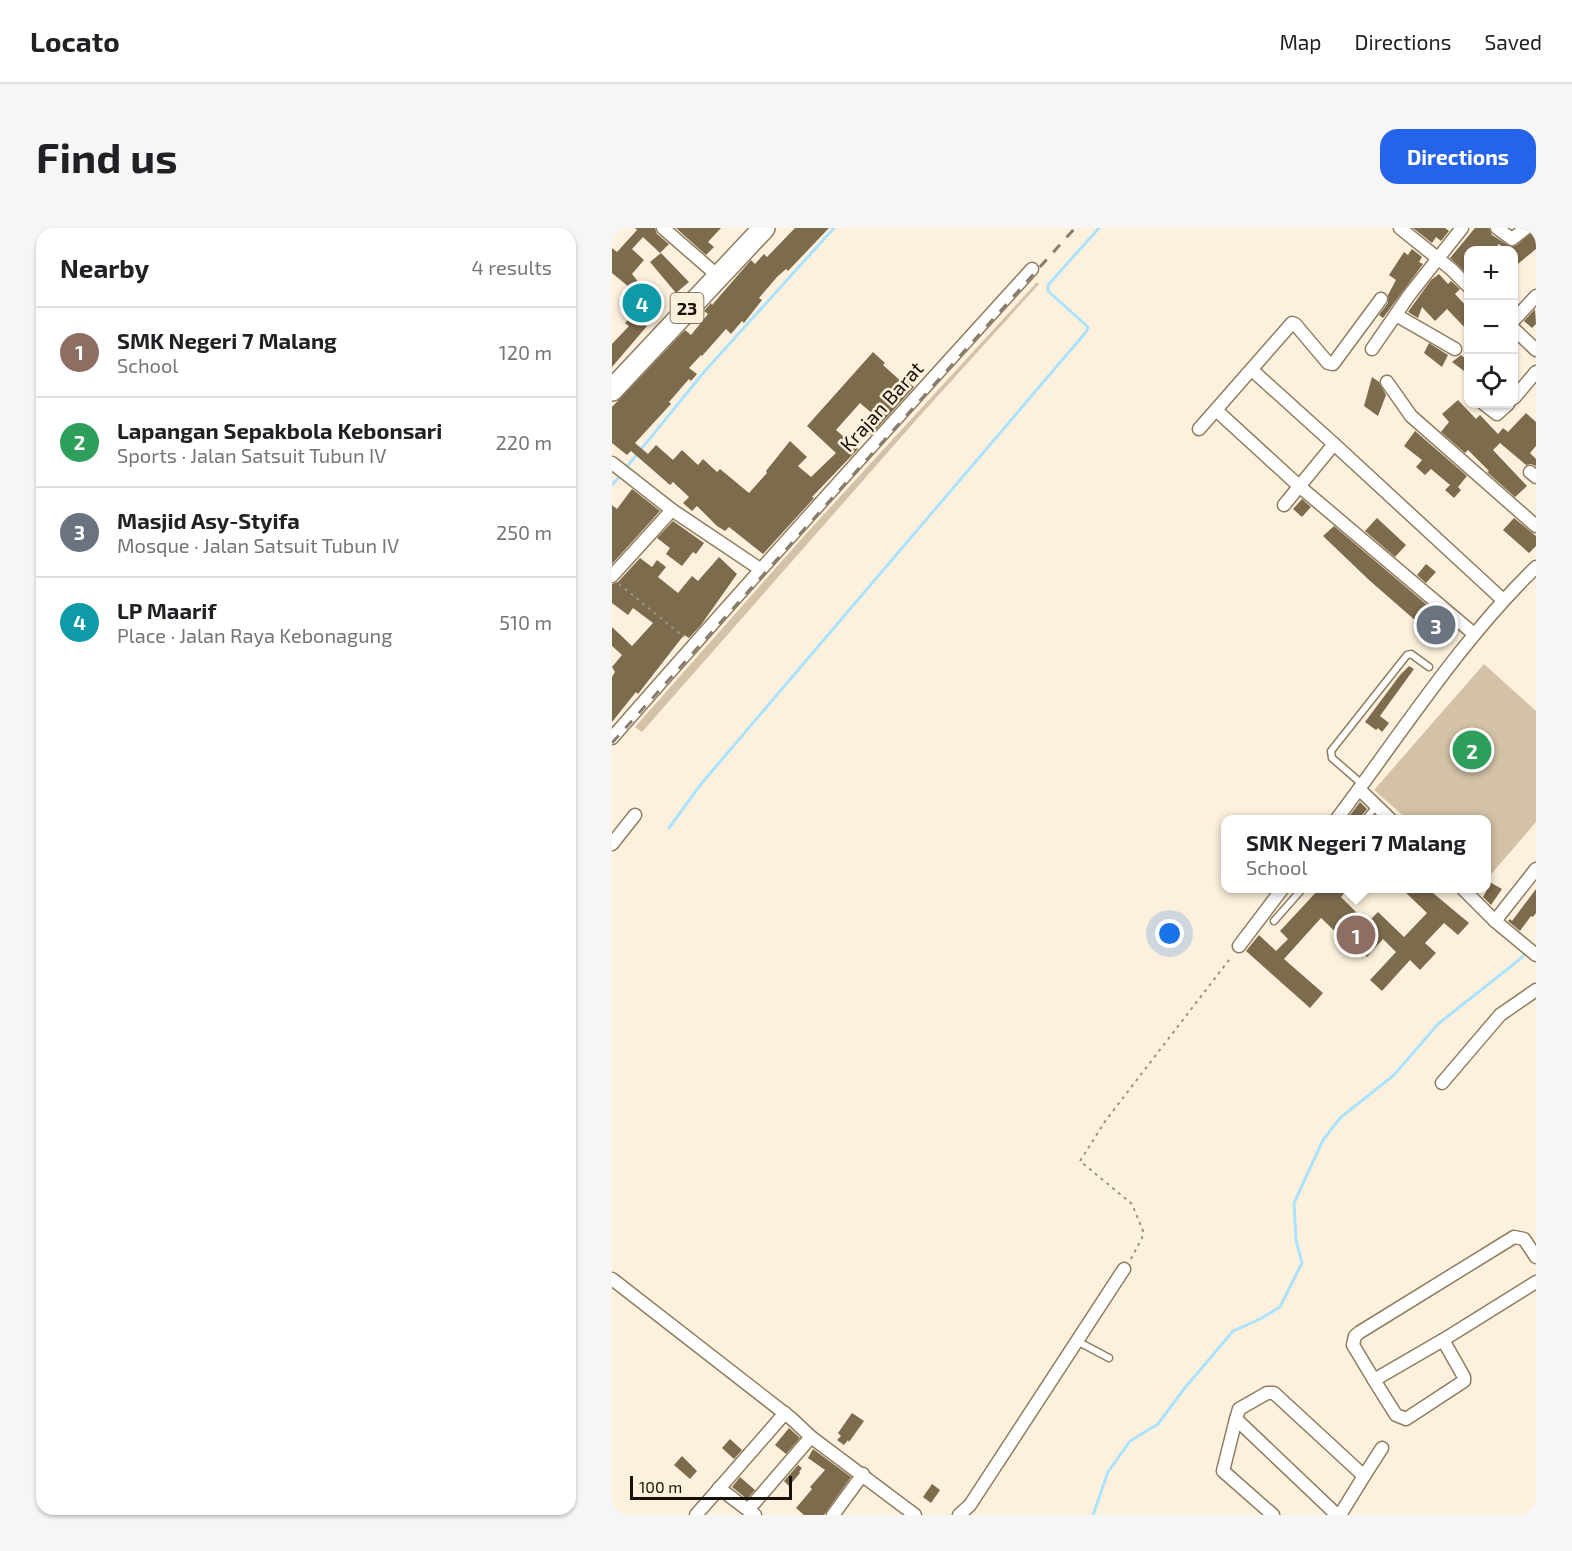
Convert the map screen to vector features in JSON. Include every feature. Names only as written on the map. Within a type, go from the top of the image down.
[{"type":"highway","name":"23","points":[[612,390],[764,228]]},
{"type":"street","points":[[663,228],[718,276]]},
{"type":"street","points":[[1400,228],[1464,282]]},
{"type":"street","points":[[1372,349],[1461,228]]},
{"type":"street","points":[[1497,228],[1512,239],[1526,228]]},
{"type":"street","name":"Krajan Barat","points":[[612,738],[760,569],[1032,269]]},
{"type":"street","points":[[1518,316],[1536,296]]},
{"type":"street","points":[[1199,429],[1293,323],[1329,363],[1333,364],[1381,299]]},
{"type":"street","points":[[1396,315],[1455,349]]},
{"type":"street","points":[[1518,333],[1536,350]]},
{"type":"street","points":[[1251,370],[1503,600]]},
{"type":"street","points":[[1518,393],[1536,372]]},
{"type":"street","points":[[1387,382],[1411,416],[1536,526]]},
{"type":"street","points":[[1489,408],[1496,414],[1503,408]]},
{"type":"street","points":[[1216,410],[1299,486],[1474,634]]},
{"type":"street","points":[[1284,505],[1334,444]]},
{"type":"street","points":[[619,469],[672,510],[760,569]]},
{"type":"street","points":[[612,577],[672,510]]},
{"type":"street","points":[[1339,815],[1474,634],[1503,600],[1536,567]]},
{"type":"street","points":[[1360,787],[1386,815]]},
{"type":"street","points":[[612,844],[635,815]]},
{"type":"street","points":[[1495,921],[1536,869]]},
{"type":"street","points":[[1239,946],[1279,893]]},
{"type":"street","points":[[1467,893],[1495,921],[1536,955]]},
{"type":"street","points":[[1442,1083],[1500,1015],[1536,990]]},
{"type":"street","points":[[1443,1340],[1464,1377],[1464,1381],[1406,1419],[1396,1415],[1353,1344],[1355,1336],[1514,1238],[1524,1239],[1534,1249]]},
{"type":"street","points":[[959,1515],[970,1505],[1124,1269]]},
{"type":"street","points":[[612,1279],[785,1413],[811,1437],[915,1515]]},
{"type":"street","points":[[1374,1380],[1536,1282]]},
{"type":"street","points":[[1273,1515],[1223,1471],[1239,1409],[1267,1392],[1274,1393],[1364,1476]]},
{"type":"street","points":[[696,1515],[785,1413]]},
{"type":"street","points":[[1236,1419],[1338,1515],[1382,1448]]},
{"type":"street","points":[[720,1488],[751,1512],[811,1437]]},
{"type":"street","points":[[833,1515],[863,1474]]},
{"type":"lane","points":[[1360,787],[1332,758],[1331,751],[1407,655],[1411,654],[1429,667]]},
{"type":"lane","points":[[1368,815],[1376,806]]},
{"type":"lane","points":[[1274,921],[1299,893]]},
{"type":"lane","points":[[1077,1341],[1109,1358]]},
{"type":"path","points":[[612,577],[694,646]]},
{"type":"path","points":[[1124,1269],[1135,1252],[1143,1231],[1132,1203],[1080,1161],[1106,1120],[1239,946]]},
{"type":"shaded area","points":[[1037,282],[1039,284],[642,732],[635,727],[804,536]]},
{"type":"shaded area","points":[[1484,664],[1536,711],[1536,822],[1491,874],[1491,815],[1402,815],[1374,790]]},
{"type":"building","points":[[635,228],[655,228],[657,234],[669,244],[660,253],[643,237],[632,249],[644,260],[632,274],[661,310],[644,323],[647,326],[612,367],[612,344],[629,326],[625,323],[637,311],[621,295],[629,287],[612,273],[612,248],[617,252],[637,230]]},
{"type":"building","points":[[676,228],[721,228],[708,242],[714,247],[706,255]]},
{"type":"building","points":[[795,228],[829,228],[788,271],[786,269],[777,277],[759,298],[762,300],[744,323],[742,321],[731,334],[726,329],[689,368],[697,374],[691,381],[689,379],[669,402],[671,404],[635,443],[648,454],[656,445],[673,460],[682,450],[698,465],[703,459],[717,472],[720,469],[749,493],[790,441],[807,457],[798,466],[811,477],[836,453],[807,426],[873,352],[885,363],[883,365],[904,384],[907,381],[914,387],[871,435],[862,428],[874,415],[860,403],[836,430],[858,449],[812,497],[814,498],[763,554],[729,527],[725,531],[717,526],[697,506],[692,511],[683,503],[689,497],[673,482],[670,485],[631,451],[627,455],[612,443],[612,407],[685,330],[691,335],[708,314],[704,311],[711,303],[712,305],[751,260],[755,264],[764,254],[767,257]]},
{"type":"building","points":[[1413,228],[1445,228],[1449,231],[1441,241],[1436,237],[1432,243]]},
{"type":"building","points":[[1475,228],[1489,228],[1492,235],[1509,246],[1499,244],[1497,246],[1464,246],[1464,271],[1450,258]]},
{"type":"building","points":[[1536,228],[1536,249],[1518,264],[1518,246],[1514,246]]},
{"type":"building","points":[[1412,249],[1422,257],[1419,262],[1423,264],[1383,318],[1379,315],[1388,303],[1388,295],[1396,280],[1389,275],[1404,252],[1408,255]]},
{"type":"building","points":[[661,253],[689,282],[676,293],[650,262]]},
{"type":"building","points":[[1439,274],[1448,284],[1451,281],[1460,289],[1455,294],[1464,304],[1464,327],[1447,309],[1435,321],[1422,307],[1418,318],[1408,312],[1431,280]]},
{"type":"building","points":[[1535,309],[1536,324],[1532,328],[1524,321]]},
{"type":"building","points":[[1429,343],[1448,355],[1442,367],[1424,353]]},
{"type":"building","points":[[1461,355],[1464,358],[1464,371],[1452,362]]},
{"type":"building","points":[[1372,377],[1379,382],[1386,395],[1378,416],[1364,406]]},
{"type":"building","points":[[1458,400],[1476,419],[1480,415],[1498,434],[1503,428],[1508,432],[1526,413],[1536,422],[1536,446],[1530,453],[1536,459],[1536,466],[1526,465],[1500,443],[1493,450],[1527,486],[1515,497],[1487,472],[1489,471],[1468,450],[1465,453],[1441,432],[1449,422],[1442,414]]},
{"type":"building","points":[[1415,431],[1467,476],[1458,487],[1461,490],[1454,498],[1445,490],[1450,485],[1431,469],[1425,475],[1416,467],[1422,460],[1404,446]]},
{"type":"building","points":[[632,489],[660,511],[612,564],[612,505],[617,509]]},
{"type":"building","points":[[1302,499],[1311,507],[1302,517],[1293,509]]},
{"type":"building","points":[[1377,518],[1406,545],[1395,557],[1365,531]]},
{"type":"building","points":[[1514,518],[1536,536],[1536,546],[1529,553],[1503,530]]},
{"type":"building","points":[[673,521],[704,543],[696,554],[693,552],[682,566],[666,554],[670,548],[657,538]]},
{"type":"building","points":[[1334,526],[1453,627],[1440,642],[1323,536]]},
{"type":"building","points":[[719,557],[737,574],[701,625],[689,638],[684,635],[638,694],[636,692],[612,722],[612,677],[615,672],[612,667],[622,655],[612,646],[612,627],[632,646],[653,623],[633,608],[628,615],[612,603],[612,584],[618,582],[640,558],[652,567],[657,560],[666,567],[658,577],[678,593],[692,576],[698,581]]},
{"type":"building","points":[[1426,564],[1436,572],[1426,583],[1417,575]]},
{"type":"building","points":[[1409,666],[1414,669],[1380,716],[1389,723],[1382,732],[1378,728],[1376,730],[1365,722]]},
{"type":"building","points":[[1360,802],[1367,809],[1362,815],[1350,815]]},
{"type":"building","points":[[1491,883],[1502,889],[1491,905],[1483,897],[1485,893],[1491,893]]},
{"type":"building","points":[[1536,889],[1536,913],[1520,931],[1508,921],[1510,919],[1512,921]]},
{"type":"building","points":[[1315,893],[1344,893],[1341,897],[1367,923],[1378,912],[1404,937],[1427,913],[1406,893],[1433,893],[1469,923],[1458,935],[1444,923],[1425,943],[1436,953],[1420,970],[1410,960],[1382,991],[1370,980],[1396,952],[1383,939],[1367,957],[1347,938],[1345,941],[1321,918],[1284,959],[1323,993],[1310,1008],[1246,951],[1259,935],[1276,951],[1288,939],[1280,931]]},
{"type":"building","points":[[852,1413],[864,1421],[849,1442],[848,1440],[844,1445],[837,1440],[841,1436],[838,1433]]},
{"type":"building","points":[[789,1428],[800,1438],[786,1454],[775,1445]]},
{"type":"building","points":[[730,1439],[742,1450],[734,1459],[722,1448]]},
{"type":"building","points":[[813,1449],[851,1477],[824,1515],[804,1515],[796,1508],[825,1470],[808,1458]]},
{"type":"building","points":[[682,1456],[697,1471],[690,1479],[674,1465]]},
{"type":"building","points":[[798,1465],[802,1468],[800,1473],[789,1486],[784,1481]]},
{"type":"building","points":[[740,1477],[755,1490],[747,1499],[732,1487]]},
{"type":"building","points":[[932,1484],[940,1490],[931,1503],[923,1497]]},
{"type":"waterway","points":[[625,469],[704,372],[834,228]]},
{"type":"waterway","points":[[669,828],[701,784],[1086,332],[1088,327],[1048,291],[1048,285],[1099,228]]},
{"type":"waterway","points":[[612,485],[621,475]]},
{"type":"waterway","points":[[1093,1515],[1108,1472],[1130,1441],[1158,1424],[1233,1331],[1280,1307],[1302,1263],[1296,1240],[1294,1203],[1323,1140],[1340,1118],[1394,1075],[1438,1024],[1527,952]]},
{"type":"railway","points":[[612,743],[1075,228]]},
{"type":"place","name":"LP Maarif","points":[[642,303]]},
{"type":"place","name":"Masjid Asy-Styifa","points":[[1436,625]]},
{"type":"place","name":"Lapangan Sepakbola Kebonsari","points":[[1472,750]]},
{"type":"place","name":"SMK Negeri 7 Malang","points":[[1356,935]]}]
